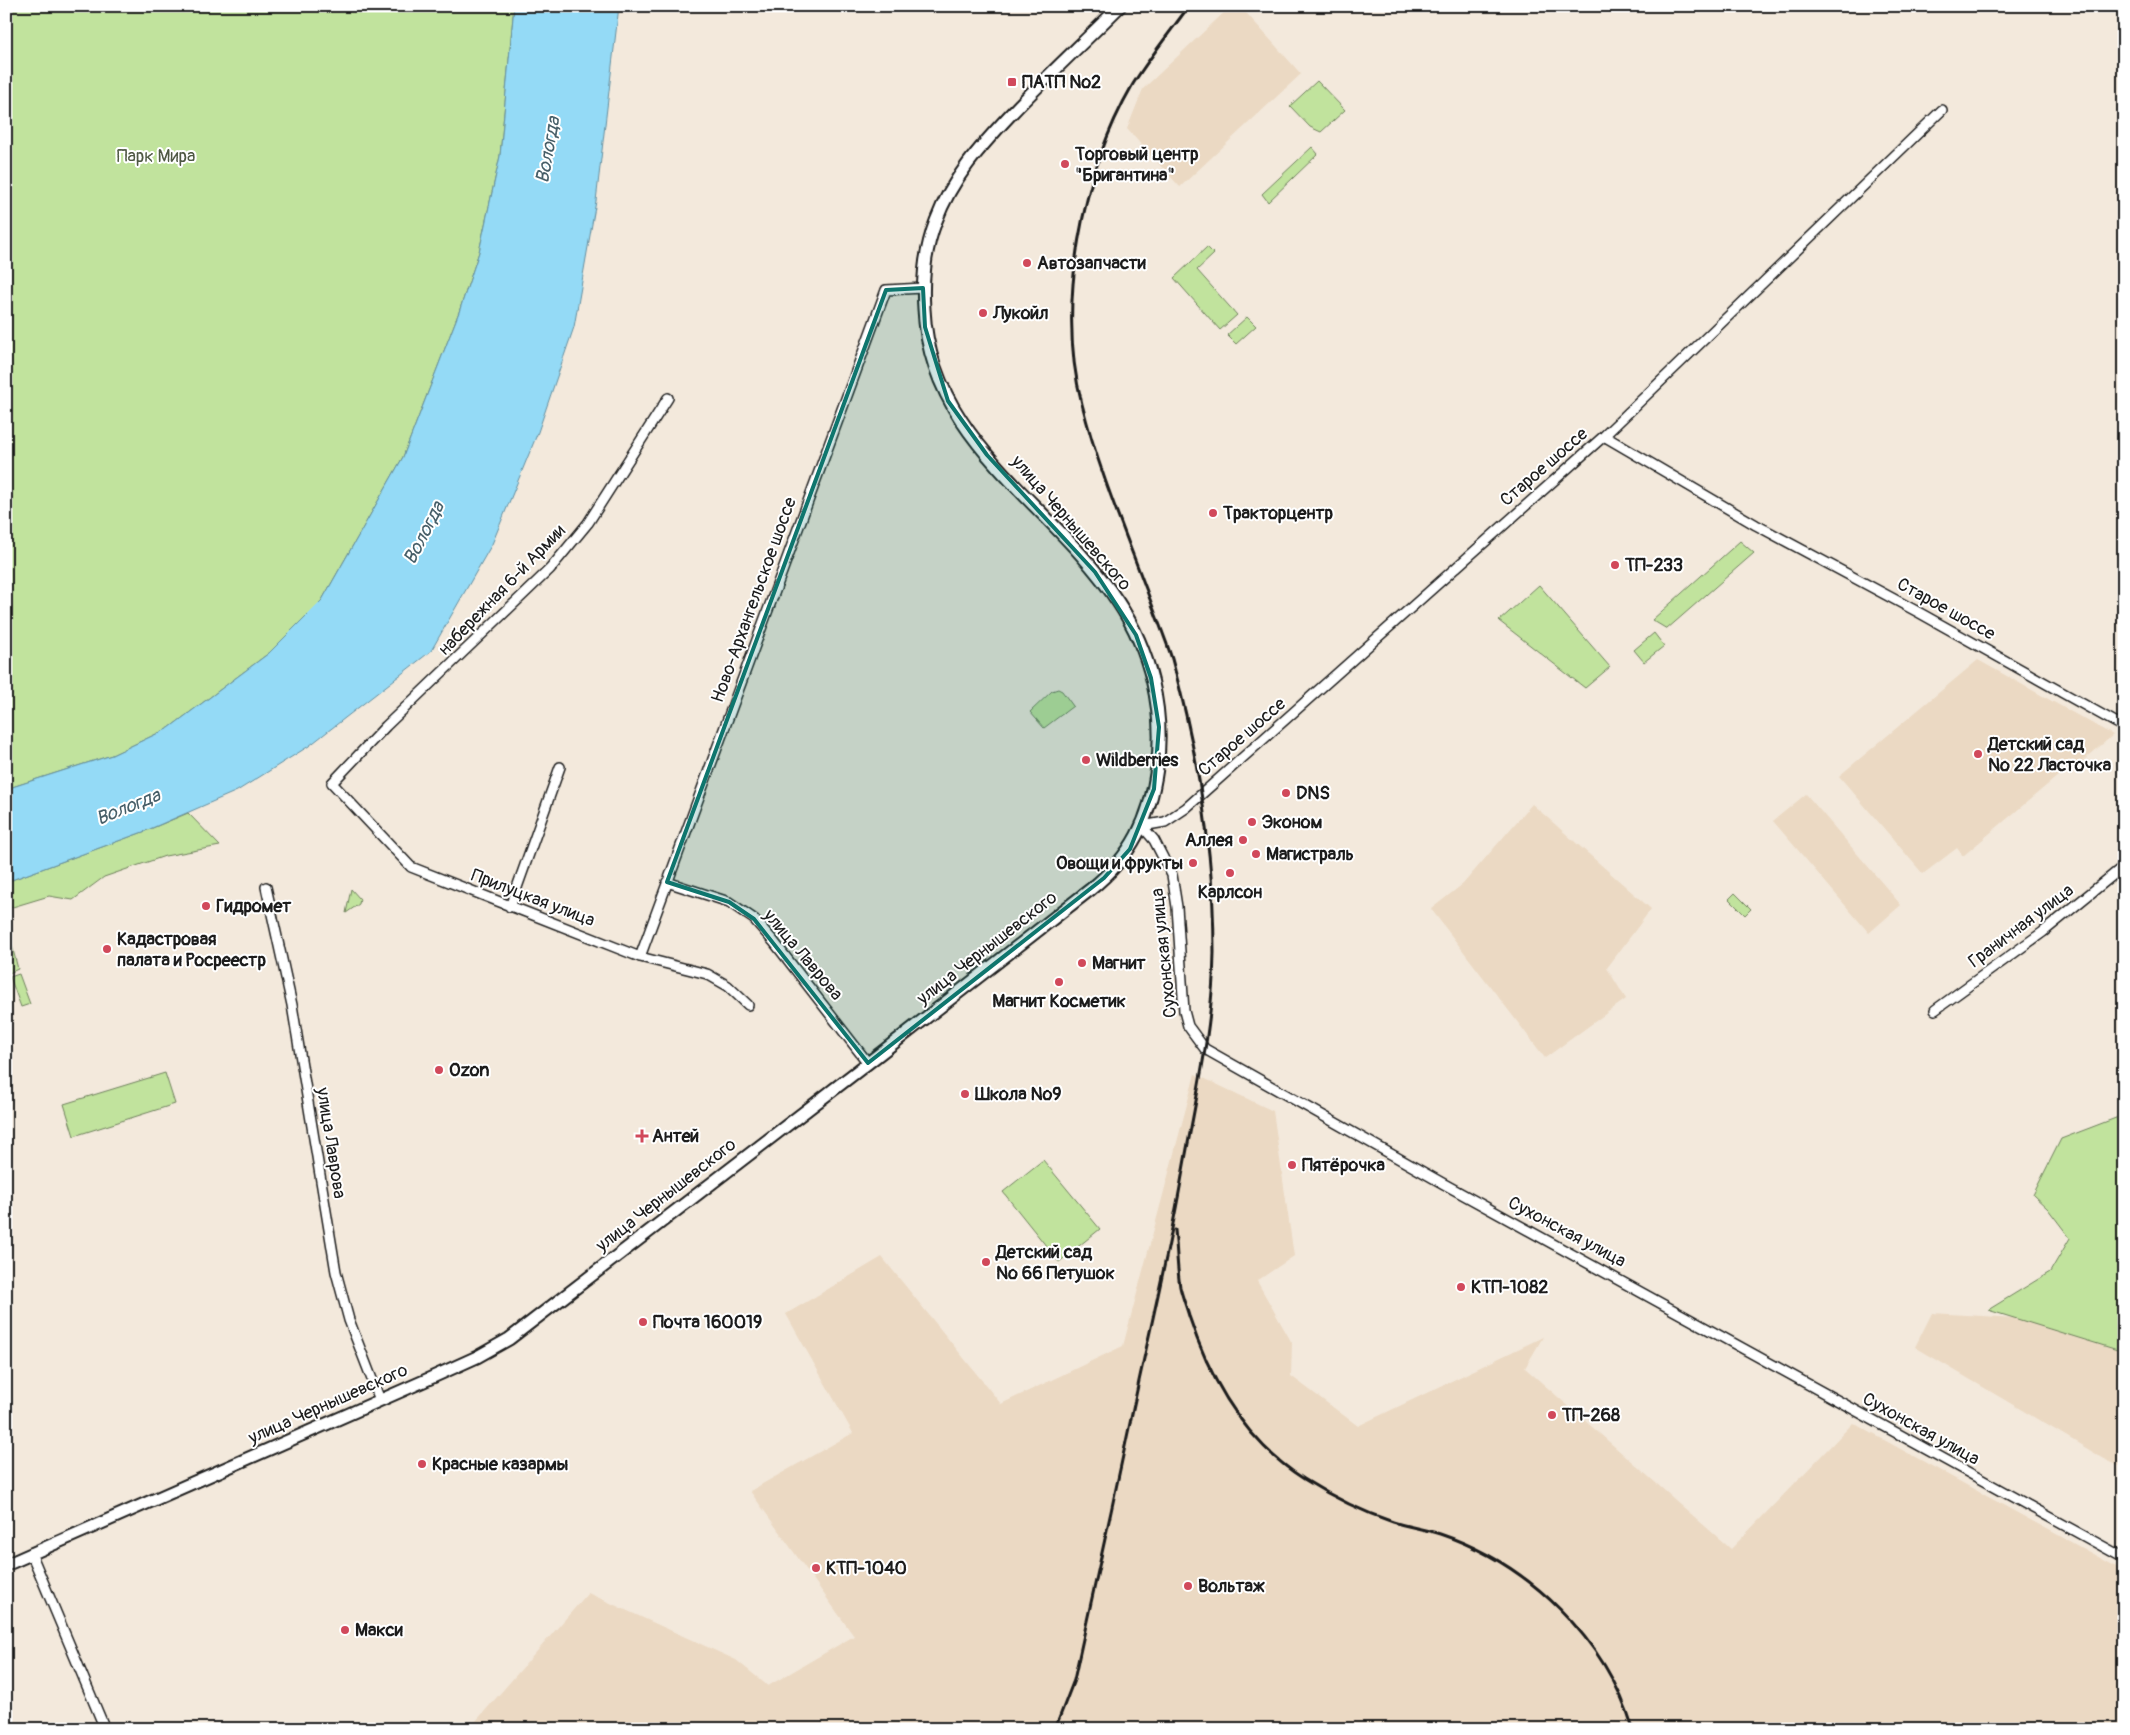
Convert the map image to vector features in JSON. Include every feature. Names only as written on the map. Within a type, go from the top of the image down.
[{"type":"main road","name":"улица Чернышевского","points":[[6,1565],[477,1357],[509,1339],[868,1063],[1104,878],[1121,861],[1142,826],[1154,789],[1159,756],[1159,727],[1157,701],[1152,678],[1140,644],[1118,602],[1095,572],[986,455],[948,401],[935,371],[925,327],[923,288],[927,249],[935,222],[956,178],[978,150],[1026,98],[1120,6]]},
{"type":"street","points":[[1604,436],[1942,110]]},
{"type":"street","name":"Ново-Архангельское шоссе","points":[[640,957],[886,290],[923,288]]},
{"type":"street","name":"набережная 6-й Армии","points":[[332,783],[386,726],[550,570],[588,523],[668,398]]},
{"type":"street","name":"Старое шоссе","points":[[1142,826],[1165,822],[1186,808],[1604,436],[1756,525],[1918,612],[2124,727]]},
{"type":"street","points":[[510,907],[560,767]]},
{"type":"street","name":"Прилуцкая улица","points":[[332,783],[410,867],[640,957],[707,974],[728,986],[748,1005]]},
{"type":"street","name":"Сухонская улица","points":[[1142,826],[1154,840],[1172,875],[1177,907],[1184,1011],[1188,1026],[1205,1049],[1444,1184],[2124,1558]]},
{"type":"street","name":"Граничная улица","points":[[1935,1010],[2043,932],[2124,866]]},
{"type":"street","name":"улица Лаврова","points":[[667,882],[729,902],[754,919],[868,1063]]},
{"type":"street","name":"улица Лаврова","points":[[266,887],[292,1005],[336,1272],[350,1320],[380,1400]]},
{"type":"street","points":[[31,1553],[105,1729]]},
{"type":"highlighted area","points":[[923,288],[925,327],[948,401],[987,455],[1095,572],[1136,635],[1151,678],[1159,727],[1154,789],[1130,849],[1104,878],[868,1063],[754,919],[729,902],[667,882],[886,290]]},
{"type":"shaded area","points":[[1231,6],[1240,6],[1301,74],[1180,187],[1127,129],[1143,89]]},
{"type":"shaded area","name":"Детский сад № 22 Ласточка","points":[[1978,660],[2113,735],[2069,773],[2059,775],[1963,856],[1957,848],[1923,874],[1839,776]]},
{"type":"shaded area","points":[[1806,794],[1901,905],[1869,933],[1773,821]]},
{"type":"shaded area","points":[[1532,804],[1651,909],[1607,968],[1626,999],[1545,1058],[1431,909],[1463,884]]},
{"type":"shaded area","points":[[1195,1074],[1273,1111],[1294,1256],[1257,1281],[1292,1343],[1291,1376],[1358,1426],[1543,1337],[1525,1368],[1731,1549],[1853,1423],[2124,1571],[2124,1729],[469,1729],[588,1593],[736,1660],[768,1686],[854,1636],[750,1491],[853,1433],[786,1314],[882,1257],[1001,1404],[1123,1346]]},
{"type":"shaded area","points":[[1932,1313],[2016,1318],[2124,1352],[2124,1468],[2108,1461],[1915,1347]]},
{"type":"green space","name":"Парк Мира","points":[[6,6],[514,6],[500,156],[479,252],[459,312],[403,457],[322,600],[269,653],[169,728],[112,755],[6,789]]},
{"type":"green space","points":[[1317,81],[1345,110],[1321,132],[1310,127],[1290,106]]},
{"type":"green space","points":[[1312,147],[1318,154],[1268,202],[1262,194]]},
{"type":"green space","points":[[1207,247],[1214,254],[1197,270],[1237,315],[1220,330],[1174,278]]},
{"type":"green space","points":[[1247,317],[1256,326],[1236,344],[1227,335]]},
{"type":"green space","points":[[1740,541],[1754,553],[1667,629],[1652,620]]},
{"type":"green space","points":[[1539,585],[1610,667],[1585,688],[1499,621]]},
{"type":"green space","points":[[1654,633],[1664,646],[1644,662],[1634,650]]},
{"type":"green space","points":[[1058,689],[1062,691],[1073,706],[1044,728],[1030,712],[1052,691]]},
{"type":"green space","points":[[188,813],[220,846],[165,856],[104,877],[73,900],[49,896],[6,909],[6,882],[143,832]]},
{"type":"green space","points":[[351,889],[360,899],[359,904],[346,913]]},
{"type":"green space","points":[[1735,893],[1751,909],[1745,915],[1729,899]]},
{"type":"green space","points":[[6,938],[10,938],[18,969],[9,973],[6,964]]},
{"type":"green space","points":[[19,974],[30,1004],[21,1007],[10,977]]},
{"type":"green space","points":[[165,1073],[175,1104],[74,1136],[64,1104]]},
{"type":"green space","points":[[2121,1116],[2124,1117],[2124,1352],[1988,1310],[2050,1272],[2070,1238],[2048,1209],[2033,1195],[2061,1139]]},
{"type":"green space","points":[[1043,1160],[1100,1229],[1059,1262],[1003,1192]]},
{"type":"water","name":"Вологда","points":[[514,6],[619,6],[596,201],[574,327],[538,432],[492,544],[431,651],[309,746],[237,791],[143,832],[6,882],[6,789],[112,755],[169,728],[269,653],[322,600],[403,457],[459,312],[479,252],[500,156]]},
{"type":"railway","points":[[1055,1729],[1074,1680],[1167,1253],[1207,1037],[1213,980],[1213,915],[1208,841],[1190,731],[1170,652],[1114,504],[1089,429],[1075,365],[1072,325],[1073,282],[1079,240],[1088,198],[1100,157],[1115,119],[1133,84],[1189,6]]},
{"type":"railway","points":[[1175,1230],[1180,1287],[1198,1340],[1219,1386],[1248,1428],[1265,1447],[1283,1464],[1304,1479],[1336,1497],[1382,1518],[1440,1534],[1473,1547],[1504,1564],[1533,1585],[1560,1609],[1584,1636],[1604,1665],[1621,1696],[1633,1729]]},
{"type":"place","name":"ПАТП №2","points":[[1012,82]]},
{"type":"place","name":"Торговый центр \"Бригантина\"","points":[[1065,164]]},
{"type":"place","name":"Автозапчасти","points":[[1027,263]]},
{"type":"place","name":"Лукойл","points":[[983,313]]},
{"type":"place","name":"Тракторцентр","points":[[1213,513]]},
{"type":"place","name":"ТП-233","points":[[1615,565]]},
{"type":"place","name":"Детский сад № 22 Ласточка","points":[[1978,754]]},
{"type":"place","name":"Wildberries","points":[[1086,760]]},
{"type":"place","name":"DNS","points":[[1286,793]]},
{"type":"place","name":"Эконом","points":[[1252,822]]},
{"type":"place","name":"Аллея","points":[[1243,840]]},
{"type":"place","name":"Магистраль","points":[[1256,854]]},
{"type":"place","name":"Овощи и фрукты","points":[[1193,863]]},
{"type":"place","name":"Карлсон","points":[[1230,873]]},
{"type":"place","name":"Гидромет","points":[[206,906]]},
{"type":"place","name":"Кадастровая палата и Росреестр","points":[[107,949]]},
{"type":"place","name":"Магнит","points":[[1082,963]]},
{"type":"place","name":"Магнит Косметик","points":[[1059,982]]},
{"type":"place","name":"Ozon","points":[[439,1070]]},
{"type":"place","name":"Школа №9","points":[[965,1094]]},
{"type":"place","name":"Антей","points":[[642,1136]]},
{"type":"place","name":"Пятёрочка","points":[[1292,1165]]},
{"type":"place","name":"Детский сад № 66 Петушок","points":[[986,1262]]},
{"type":"place","name":"КТП-1082","points":[[1461,1287]]},
{"type":"place","name":"Почта 160019","points":[[643,1322]]},
{"type":"place","name":"ТП-268","points":[[1552,1415]]},
{"type":"place","name":"Красные казармы","points":[[422,1464]]},
{"type":"place","name":"КТП-1040","points":[[816,1568]]},
{"type":"place","name":"Вольтаж","points":[[1188,1586]]},
{"type":"place","name":"Макси","points":[[345,1630]]}]
